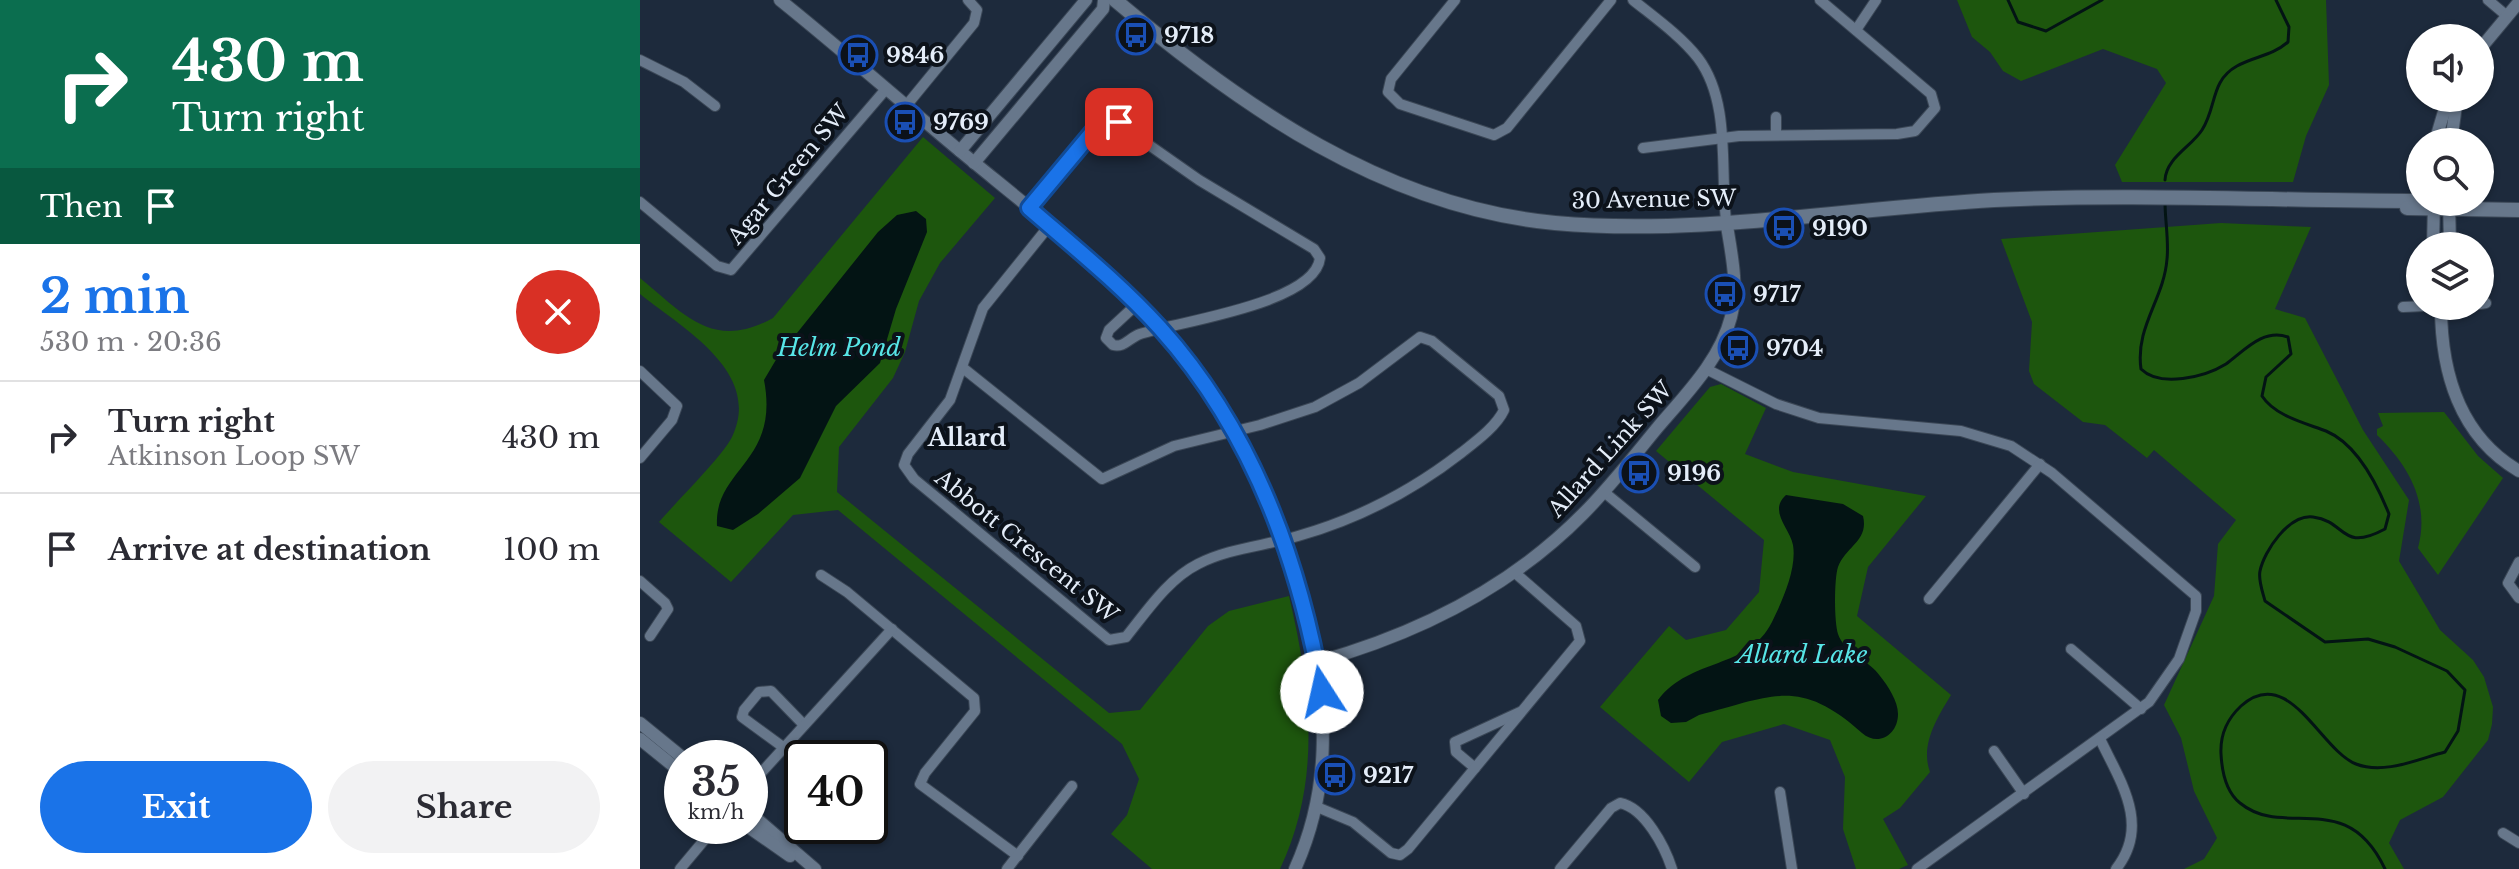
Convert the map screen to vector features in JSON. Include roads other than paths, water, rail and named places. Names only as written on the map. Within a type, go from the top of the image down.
[{"type":"main road","name":"30 Avenue SW","points":[[1115,0],[1209,76],[1280,123],[1350,163],[1414,190],[1485,211],[1556,223],[1627,226],[1997,200],[2207,199],[2297,207],[2406,205]]},
{"type":"main road","name":"30 Avenue SW","points":[[2255,202],[2406,201]]},
{"type":"main road","points":[[2494,201],[2519,202]]},
{"type":"main road","name":"30 Avenue SW","points":[[2494,208],[2519,210]]},
{"type":"street","points":[[780,0],[1029,208],[1137,304],[1201,380],[1234,431],[1285,540],[1317,662],[1325,722],[1325,754],[1317,807],[1295,869]]},
{"type":"street","points":[[906,106],[974,23],[977,10],[968,0]]},
{"type":"street","points":[[960,151],[1086,0]]},
{"type":"street","points":[[974,163],[1103,9],[1104,0]]},
{"type":"street","points":[[1455,0],[1391,79],[1388,92],[1400,104],[1494,135],[1507,128],[1611,0]]},
{"type":"street","points":[[1633,0],[1686,45],[1705,69],[1716,96],[1726,220]]},
{"type":"street","points":[[1643,148],[1776,135],[1909,133],[1932,112],[1935,104],[1931,94],[1820,0]]},
{"type":"street","points":[[1856,30],[1876,0]]},
{"type":"street","points":[[2488,0],[2507,16]]},
{"type":"street","points":[[2494,32],[2519,2]]},
{"type":"street","points":[[640,60],[684,82],[715,106]]},
{"type":"street","name":"Agar Green SW","points":[[640,202],[717,266],[731,270],[886,89]]},
{"type":"street","points":[[1776,117],[1776,135]]},
{"type":"street","points":[[1029,208],[1100,123],[1112,119],[1209,187],[1310,246],[1320,258],[1318,268],[1308,277],[1276,297],[1137,335],[1121,346],[1109,342],[1109,330],[1137,304]]},
{"type":"street","name":"Allard Link SW","points":[[1317,662],[1418,628],[1514,572],[1563,533],[1604,492],[1706,369],[1728,329],[1734,303],[1726,220]]},
{"type":"street","name":"Abbott Crescent SW","points":[[1049,226],[983,308],[963,368],[944,409],[906,458],[907,472],[1109,640],[1126,637],[1169,586],[1197,564],[1233,551],[1285,540],[1359,514],[1421,482],[1496,422],[1504,410],[1502,400],[1432,341],[1420,337],[1373,374],[1330,400],[1289,417],[1234,431]]},
{"type":"street","points":[[2442,320],[2445,365],[2455,397],[2484,442],[2519,471]]},
{"type":"street","points":[[963,368],[1102,479],[1174,446],[1234,431]]},
{"type":"street","points":[[1706,369],[1776,404],[1807,415],[1845,422],[1980,434],[2011,446],[2040,464],[2196,596],[2196,611],[2179,659],[2159,691],[2141,709],[1917,869]]},
{"type":"street","points":[[640,371],[677,406],[672,420],[640,458]]},
{"type":"street","points":[[1929,599],[2040,464]]},
{"type":"street","points":[[1604,492],[1695,567]]},
{"type":"street","points":[[2519,562],[2508,579],[2510,588],[2519,598]]},
{"type":"street","points":[[1317,807],[1353,822],[1391,853],[1400,855],[1475,768],[1577,646],[1581,635],[1574,624],[1514,572]]},
{"type":"street","points":[[821,575],[892,629],[977,701],[975,711],[922,777],[922,787],[1018,856]]},
{"type":"street","points":[[640,581],[668,609],[650,636]]},
{"type":"street","points":[[768,764],[892,629]]},
{"type":"street","points":[[2071,649],[2141,709]]},
{"type":"street","points":[[783,747],[742,717],[759,692],[771,691],[804,725]]},
{"type":"street","points":[[1475,768],[1456,752],[1455,742],[1522,711]]},
{"type":"street","points":[[640,723],[664,743]]},
{"type":"street","points":[[640,739],[664,758]]},
{"type":"street","points":[[2100,739],[2126,791],[2134,819],[2129,848],[2116,869]]},
{"type":"street","points":[[1994,751],[2024,794]]},
{"type":"street","points":[[1007,869],[1072,786]]},
{"type":"street","points":[[1780,792],[1792,869]]},
{"type":"street","points":[[1560,869],[1611,808],[1620,803],[1630,807],[1654,833],[1672,869]]},
{"type":"street","points":[[768,829],[815,869]]},
{"type":"street","points":[[2503,833],[2519,843]]},
{"type":"street","points":[[768,839],[815,869]]},
{"type":"street","points":[[680,869],[701,844]]},
{"type":"water","name":"Helm Pond","points":[[916,211],[926,219],[927,232],[896,309],[880,363],[836,406],[800,478],[758,514],[733,530],[717,526],[725,490],[763,430],[766,408],[764,380],[777,358],[878,232],[897,215]]},
{"type":"water","name":"Allard Lake","points":[[1786,495],[1843,504],[1863,516],[1863,532],[1838,567],[1836,620],[1841,640],[1876,671],[1894,699],[1898,709],[1897,721],[1886,737],[1868,737],[1820,704],[1785,696],[1747,702],[1699,715],[1686,722],[1671,723],[1661,716],[1658,700],[1671,686],[1686,676],[1749,648],[1762,637],[1772,622],[1788,585],[1793,564],[1793,545],[1779,507]]},
{"type":"waterway","points":[[2008,0],[2018,22],[2046,31],[2102,0]]},
{"type":"waterway","points":[[2165,180],[2174,159],[2202,130],[2218,87],[2228,72],[2288,42],[2289,27],[2276,0]]},
{"type":"waterway","points":[[2165,202],[2168,245],[2165,273],[2142,340],[2141,369],[2159,378],[2195,376],[2226,364],[2262,338],[2288,337],[2291,354],[2266,377],[2262,396],[2282,414],[2326,431],[2347,445],[2372,478],[2389,514],[2385,529],[2360,538],[2351,537],[2332,524],[2313,517],[2295,521],[2279,535],[2262,563],[2260,578],[2265,601],[2325,642],[2368,639],[2395,647],[2447,671],[2465,690],[2458,731],[2445,752],[2389,767],[2367,767],[2343,756],[2303,714],[2274,695],[2258,696],[2241,706],[2225,728],[2221,747],[2224,775],[2228,788],[2240,803],[2258,813],[2334,821],[2352,829],[2369,844],[2385,869]]},
{"type":"place","name":"9718","points":[[1136,35]]},
{"type":"place","name":"9846","points":[[858,55]]},
{"type":"place","name":"9769","points":[[905,122]]},
{"type":"place","name":"9190","points":[[1784,228]]},
{"type":"place","name":"9717","points":[[1725,294]]},
{"type":"place","name":"9704","points":[[1738,348]]},
{"type":"place","name":"9196","points":[[1639,473]]},
{"type":"place","name":"9217","points":[[1335,775]]},
{"type":"district","name":"Allard","points":[[967,438]]}]
